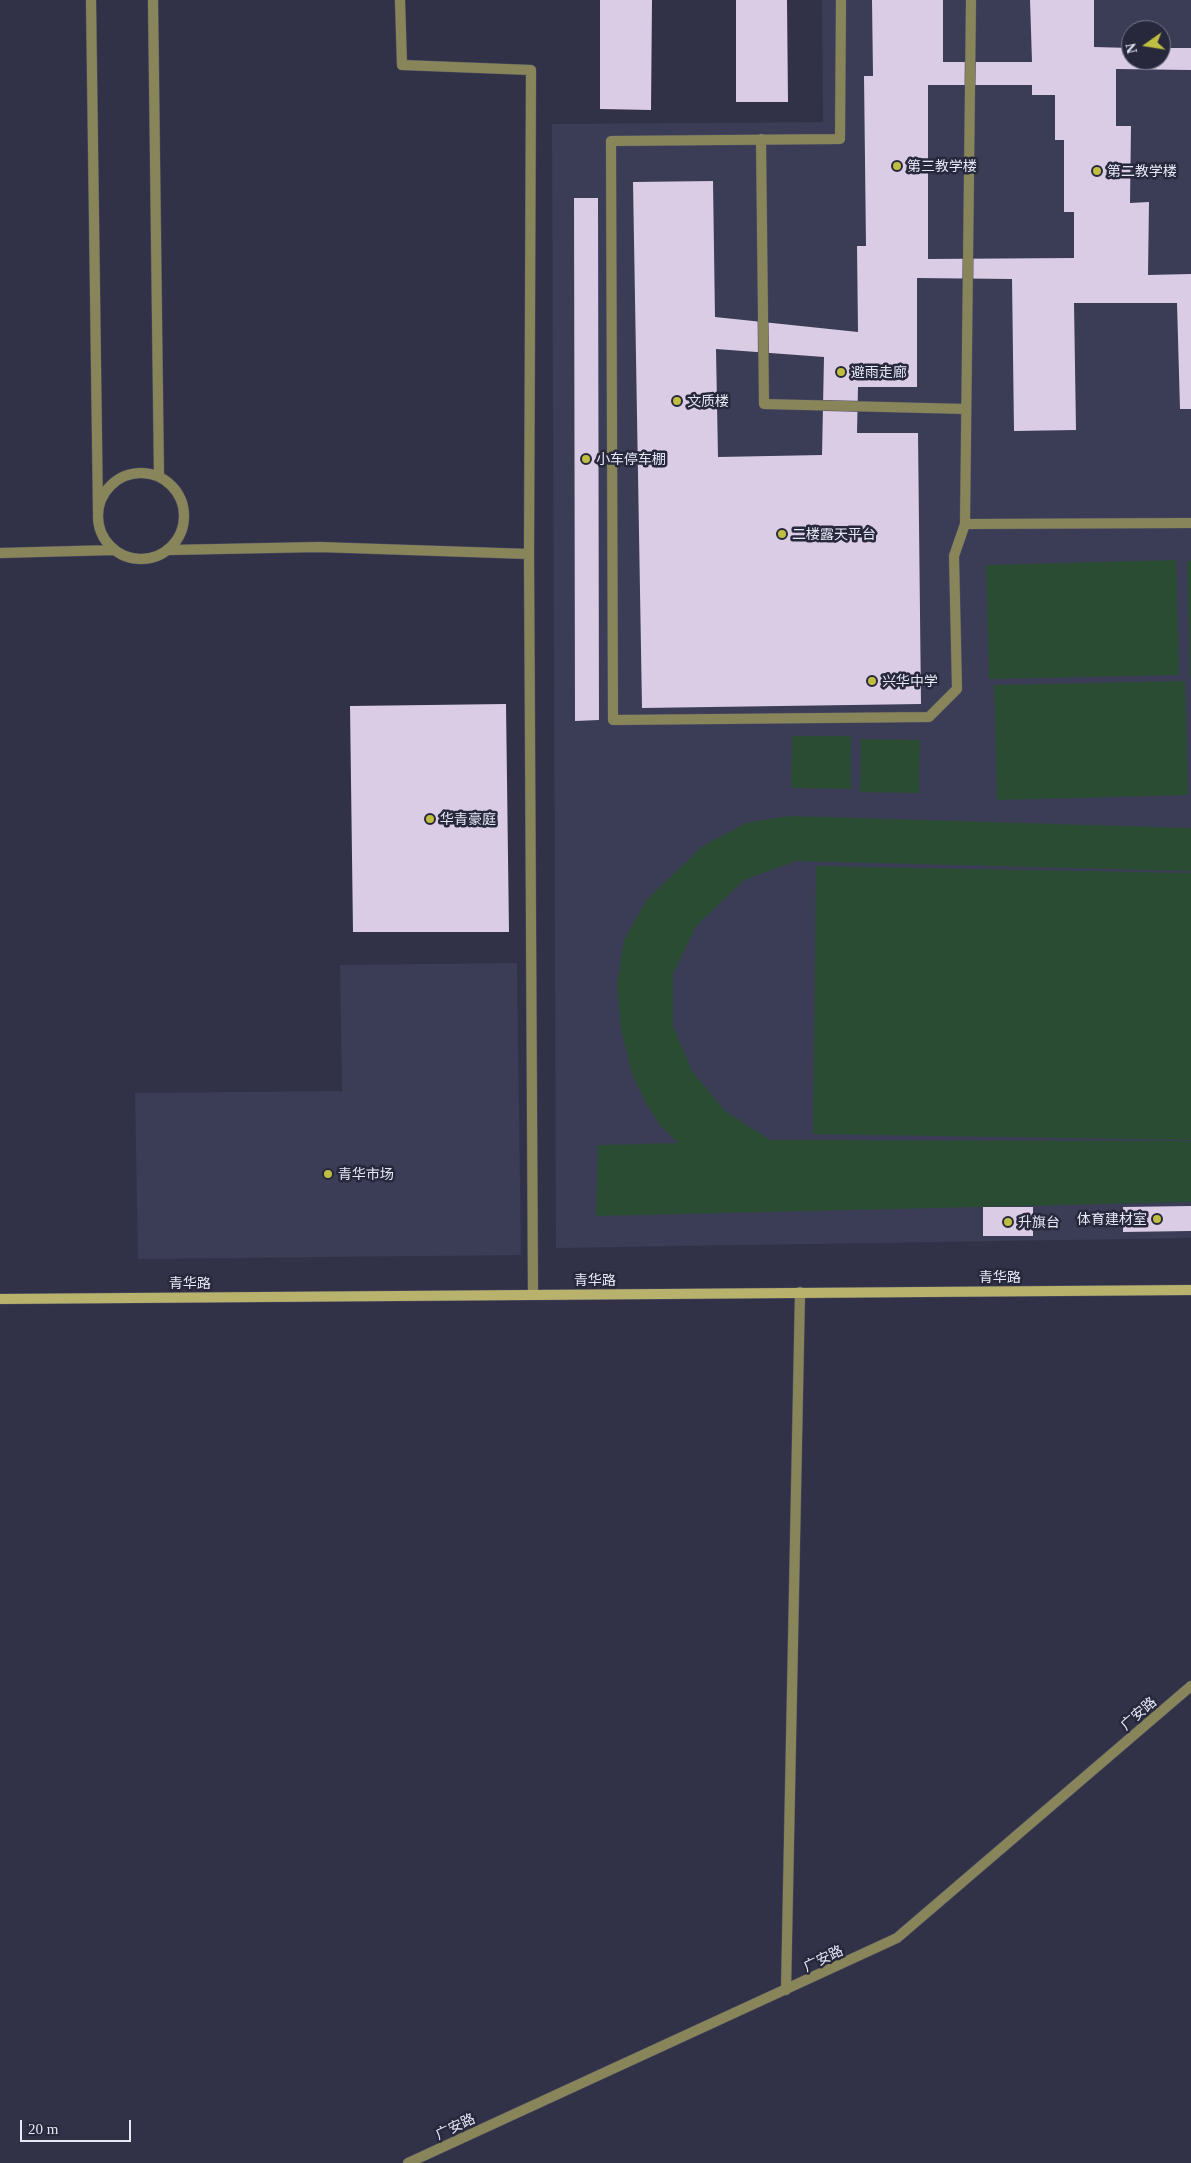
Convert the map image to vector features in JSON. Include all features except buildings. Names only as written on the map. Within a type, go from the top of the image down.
[{"type":"street","points":[[91,0],[98,512],[99,526],[104,539],[114,550],[127,557],[141,560],[156,557],[168,550],[178,539],[184,525],[184,510],[180,496],[170,484],[146,473],[132,474],[119,479],[105,494],[98,512]]},
{"type":"street","points":[[152,0],[158,477]]},
{"type":"street","points":[[400,0],[402,66],[531,70],[529,554],[533,1294]]},
{"type":"street","points":[[841,0],[840,139],[611,141],[614,720],[929,717],[956,689],[954,556],[965,524],[971,0]]},
{"type":"street","points":[[761,140],[764,404],[966,409]]},
{"type":"street","points":[[965,524],[1191,523]]},
{"type":"street","points":[[168,550],[320,547],[529,554]]},
{"type":"street","points":[[0,553],[114,550]]},
{"type":"street","name":"青华路","points":[[0,1298],[1191,1290]]},
{"type":"street","points":[[786,1990],[800,1292]]},
{"type":"street","name":"广安路","points":[[408,2163],[897,1938],[1191,1686]]},
{"type":"shaded area","name":"兴华中学","points":[[822,0],[1191,0],[1191,1238],[556,1248],[552,124],[823,122]]},
{"type":"shaded area","name":"青华市场","points":[[517,963],[521,1255],[138,1259],[135,1093],[342,1091],[340,965]]},
{"type":"green space","points":[[1176,560],[1179,675],[989,679],[986,565]]},
{"type":"green space","points":[[1187,561],[1191,561],[1191,676],[1190,676]]},
{"type":"green space","points":[[1185,681],[1188,795],[997,800],[994,685]]},
{"type":"green space","points":[[792,736],[851,736],[851,789],[791,788]]},
{"type":"green space","points":[[861,739],[920,740],[919,793],[860,792]]},
{"type":"green space","points":[[789,816],[1191,828],[1191,871],[796,861],[744,880],[696,926],[673,974],[673,1026],[692,1071],[725,1111],[770,1140],[1191,1141],[1191,1202],[596,1216],[598,1145],[678,1143],[660,1125],[646,1103],[632,1074],[621,1029],[617,985],[624,940],[647,899],[703,846],[746,823]]},
{"type":"green space","points":[[816,866],[1191,873],[1191,1140],[813,1134]]},
{"type":"place","name":"第三教学楼","points":[[897,166]]},
{"type":"place","name":"第二教学楼","points":[[1097,171]]},
{"type":"place","name":"避雨走廊","points":[[841,372]]},
{"type":"place","name":"文质楼","points":[[677,401]]},
{"type":"place","name":"小车停车棚","points":[[586,459]]},
{"type":"place","name":"二楼露天平台","points":[[782,534]]},
{"type":"place","name":"兴华中学","points":[[872,681]]},
{"type":"place","name":"华青豪庭","points":[[430,819]]},
{"type":"place","name":"青华市场","points":[[328,1174]]},
{"type":"place","name":"体育建材室","points":[[1157,1219]]},
{"type":"place","name":"升旗台","points":[[1008,1222]]}]
